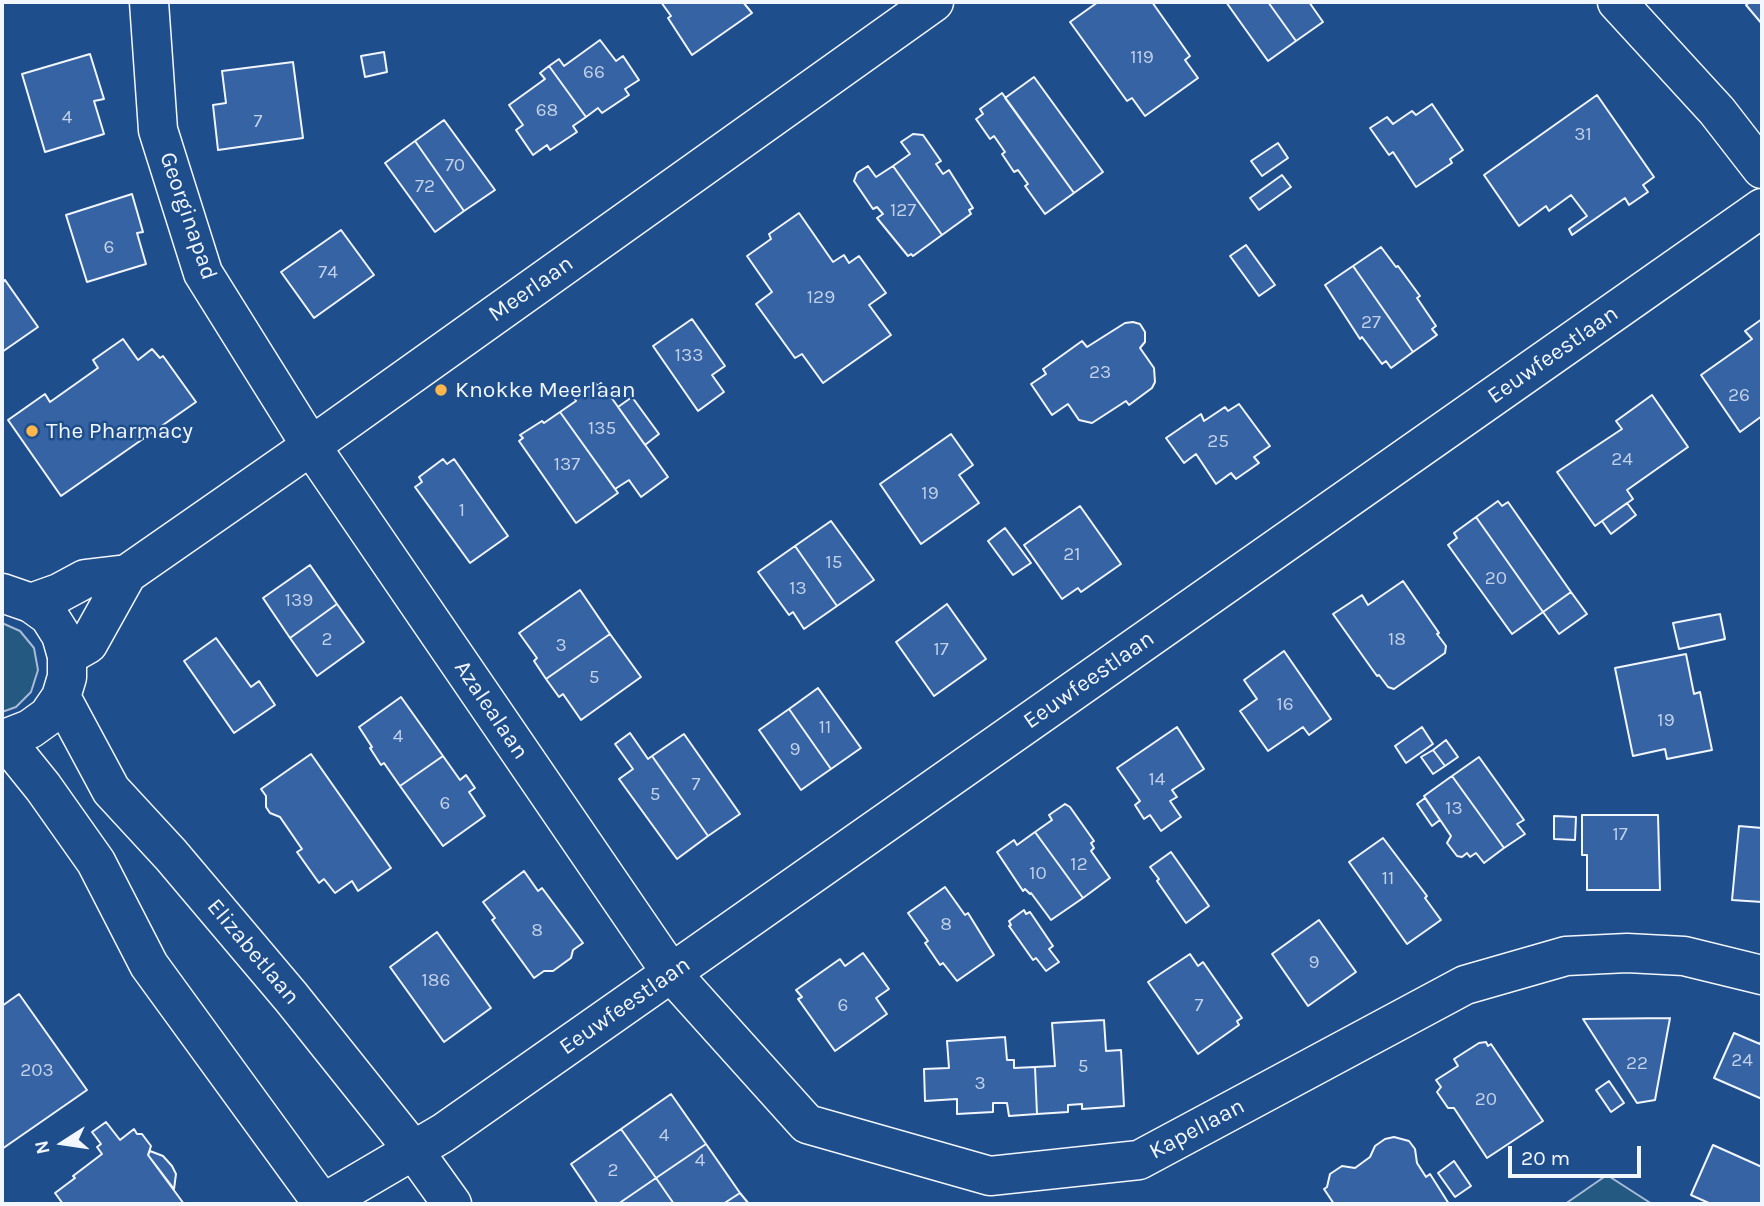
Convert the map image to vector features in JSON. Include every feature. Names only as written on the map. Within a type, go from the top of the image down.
[{"type":"street","name":"Georginapad","points":[[149,2],[158,130],[204,273],[311,446]]},
{"type":"street","name":"Meerlaan","points":[[67,656],[88,644],[127,574],[311,446],[933,2]]},
{"type":"street","points":[[1617,2],[1717,111],[1762,169]]},
{"type":"street","name":"Eeuwfeestlaan","points":[[323,1204],[443,1133],[1762,208]]},
{"type":"street","name":"Azalealaan","points":[[311,446],[672,974]]},
{"type":"street","name":"Meerlaan","points":[[9,595],[59,593],[85,579],[127,574]]},
{"type":"street","points":[[9,595],[49,616],[61,635],[67,656],[67,677],[61,697],[48,716],[30,729],[3,740],[43,787],[96,862],[149,965],[323,1204]]},
{"type":"street","name":"Elizabetlaan","points":[[61,697],[111,790],[171,855],[292,996],[414,1150],[452,1204]]},
{"type":"street","name":"Kapellaan","points":[[672,974],[807,1124],[990,1176],[1139,1160],[1465,985],[1566,956],[1627,953],[1684,956],[1762,975]]},
{"type":"shaded area","points":[[2,623],[20,631],[34,648],[38,670],[31,692],[16,707],[2,712]]},
{"type":"shaded area","points":[[1607,1175],[1652,1204],[1565,1204]]},
{"type":"building","points":[[661,2],[743,2],[752,13],[692,55]]},
{"type":"building","points":[[1098,2],[1152,2],[1190,56],[1185,60],[1198,78],[1145,116],[1132,98],[1127,101],[1070,22]]},
{"type":"building","points":[[1226,2],[1268,2],[1296,41],[1268,61]]},
{"type":"building","points":[[1268,2],[1309,2],[1323,22],[1296,41]]},
{"type":"building","points":[[1750,2],[1762,2],[1762,24],[1746,5]]},
{"type":"building","points":[[600,40],[616,61],[623,56],[639,80],[625,89],[629,95],[602,113],[598,108],[586,117],[549,66],[559,59],[564,66]]},
{"type":"building","points":[[384,52],[387,72],[365,77],[361,56]]},
{"type":"building","points":[[90,54],[104,99],[94,101],[104,134],[45,152],[22,74]]},
{"type":"building","points":[[293,62],[303,138],[218,150],[213,105],[226,103],[222,71]]},
{"type":"building","points":[[549,66],[586,117],[573,126],[577,132],[550,150],[547,145],[533,155],[516,130],[523,125],[509,105],[545,79],[540,73]]},
{"type":"building","points":[[1034,77],[1103,172],[1074,193],[1005,98]]},
{"type":"building","points":[[1002,93],[1074,193],[1045,214],[1025,186],[1028,184],[1018,170],[1014,172],[1002,154],[1005,152],[994,136],[990,139],[976,119],[983,114],[980,109]]},
{"type":"building","points":[[1597,95],[1654,177],[1643,185],[1648,192],[1629,205],[1625,198],[1572,235],[1569,229],[1587,216],[1571,195],[1549,211],[1546,206],[1519,226],[1484,175]]},
{"type":"building","points":[[1432,104],[1463,150],[1450,159],[1452,163],[1416,187],[1393,152],[1389,155],[1370,128],[1387,117],[1393,124],[1412,111],[1416,115]]},
{"type":"building","points":[[444,120],[495,190],[464,211],[415,141]]},
{"type":"building","points":[[913,134],[923,135],[941,161],[936,164],[943,174],[949,170],[973,208],[969,210],[971,214],[942,235],[893,166],[910,154],[901,142]]},
{"type":"building","points":[[415,141],[464,211],[435,232],[385,163]]},
{"type":"building","points":[[1278,143],[1288,158],[1262,176],[1251,161]]},
{"type":"building","points":[[868,166],[876,177],[893,166],[942,235],[913,256],[908,256],[877,218],[883,214],[877,207],[873,209],[854,181],[857,173]]},
{"type":"building","points":[[1282,175],[1291,187],[1259,210],[1250,198]]},
{"type":"building","points":[[132,194],[143,232],[137,233],[146,264],[87,282],[66,215]]},
{"type":"building","points":[[799,213],[833,262],[844,255],[849,263],[859,256],[886,293],[869,305],[891,335],[823,383],[802,354],[795,358],[756,304],[772,292],[747,256],[771,239],[769,234]]},
{"type":"building","points":[[341,230],[374,275],[314,318],[281,272]]},
{"type":"building","points":[[1246,245],[1275,285],[1259,296],[1230,256]]},
{"type":"building","points":[[1381,247],[1420,296],[1417,298],[1436,326],[1432,329],[1437,335],[1413,352],[1353,266]]},
{"type":"building","points":[[1353,266],[1413,352],[1391,368],[1386,361],[1382,364],[1362,337],[1360,339],[1325,285]]},
{"type":"building","points":[[5,280],[38,327],[2,352],[2,283]]},
{"type":"building","points":[[692,319],[725,366],[712,375],[724,392],[698,411],[653,346]]},
{"type":"building","points":[[1762,319],[1762,416],[1740,432],[1701,375],[1752,339],[1745,331]]},
{"type":"building","points":[[1125,323],[1140,324],[1145,332],[1145,342],[1140,348],[1154,368],[1155,382],[1152,388],[1129,405],[1126,401],[1092,423],[1079,420],[1068,404],[1052,415],[1031,384],[1046,374],[1043,369],[1082,341],[1087,347]]},
{"type":"building","points":[[123,339],[138,360],[152,349],[160,358],[163,356],[196,402],[61,496],[8,420],[45,394],[50,402],[98,368],[93,360]]},
{"type":"building","points":[[595,383],[598,386],[601,383],[668,477],[641,497],[629,480],[615,489],[560,412],[576,401],[574,397]]},
{"type":"building","points":[[1652,395],[1688,447],[1627,490],[1633,499],[1595,526],[1557,472],[1622,429],[1616,421]]},
{"type":"building","points":[[632,397],[659,434],[645,445],[618,407]]},
{"type":"building","points":[[1239,404],[1270,446],[1254,457],[1259,463],[1236,479],[1231,473],[1216,484],[1196,454],[1184,463],[1166,438],[1201,414],[1204,421],[1225,407],[1228,411]]},
{"type":"building","points":[[560,412],[618,493],[576,523],[519,441],[523,438],[520,435]]},
{"type":"building","points":[[951,434],[973,465],[959,475],[979,503],[921,544],[880,484]]},
{"type":"building","points":[[443,459],[447,464],[454,459],[508,536],[470,563],[415,487],[422,482],[419,477]]},
{"type":"building","points":[[1498,501],[1502,506],[1508,502],[1571,592],[1543,612],[1476,517]]},
{"type":"building","points":[[1627,503],[1636,515],[1611,534],[1602,521]]},
{"type":"building","points":[[1080,506],[1121,564],[1081,592],[1078,588],[1062,599],[1024,545]]},
{"type":"building","points":[[1476,517],[1543,612],[1512,634],[1448,545],[1457,538],[1454,533]]},
{"type":"building","points":[[831,521],[874,580],[837,606],[795,546]]},
{"type":"building","points":[[1005,528],[1031,563],[1013,575],[988,541]]},
{"type":"building","points":[[795,546],[837,606],[804,629],[793,612],[789,615],[758,572]]},
{"type":"building","points":[[310,565],[337,604],[290,638],[263,598]]},
{"type":"building","points":[[1403,581],[1446,646],[1445,653],[1394,689],[1377,676],[1333,614],[1362,595],[1368,605]]},
{"type":"building","points":[[580,590],[610,634],[546,679],[534,661],[537,658],[519,633]]},
{"type":"building","points":[[1571,592],[1587,614],[1559,634],[1543,612]]},
{"type":"building","points":[[337,604],[364,642],[317,676],[290,638]]},
{"type":"building","points":[[947,604],[986,659],[934,696],[896,642]]},
{"type":"building","points":[[1720,614],[1725,639],[1679,649],[1673,623]]},
{"type":"building","points":[[610,634],[641,677],[581,720],[563,694],[559,697],[546,679]]},
{"type":"building","points":[[216,638],[251,687],[259,681],[275,705],[234,733],[184,661]]},
{"type":"building","points":[[1284,651],[1331,719],[1309,735],[1303,727],[1268,751],[1240,711],[1257,699],[1244,680]]},
{"type":"building","points":[[1686,654],[1694,694],[1700,692],[1712,750],[1667,759],[1665,749],[1633,756],[1615,668]]},
{"type":"building","points":[[818,688],[861,748],[831,769],[789,709]]},
{"type":"building","points":[[401,697],[443,756],[400,786],[384,763],[381,765],[359,727]]},
{"type":"building","points":[[789,709],[831,769],[801,790],[759,730]]},
{"type":"building","points":[[1177,727],[1204,769],[1172,790],[1177,797],[1170,801],[1181,817],[1161,831],[1150,815],[1144,819],[1135,805],[1140,801],[1117,768]]},
{"type":"building","points":[[1422,727],[1433,744],[1406,763],[1395,746]]},
{"type":"building","points":[[630,733],[648,759],[652,756],[708,836],[677,859],[619,779],[633,769],[615,744]]},
{"type":"building","points":[[684,734],[740,814],[708,836],[652,756]]},
{"type":"building","points":[[1446,740],[1458,757],[1445,766],[1433,750]]},
{"type":"building","points":[[1433,750],[1445,766],[1433,774],[1421,757]]},
{"type":"building","points":[[311,754],[391,868],[358,891],[352,881],[335,893],[324,879],[319,883],[297,852],[302,849],[280,817],[270,813],[266,807],[266,796],[261,789]]},
{"type":"building","points":[[443,756],[460,780],[466,775],[475,788],[469,792],[485,816],[443,846],[400,786]]},
{"type":"building","points":[[1479,757],[1524,820],[1517,824],[1525,834],[1504,848],[1452,776]]},
{"type":"building","points":[[1452,776],[1504,848],[1484,863],[1476,853],[1470,857],[1467,853],[1462,857],[1457,856],[1447,843],[1451,836],[1424,796]]},
{"type":"building","points":[[1425,798],[1440,820],[1432,826],[1417,804]]},
{"type":"building","points":[[1065,804],[1094,841],[1091,843],[1094,848],[1091,851],[1110,878],[1083,898],[1035,832],[1052,820],[1049,815]]},
{"type":"building","points":[[1582,815],[1658,815],[1660,890],[1587,890],[1587,855],[1582,855]]},
{"type":"building","points":[[1554,816],[1576,817],[1575,840],[1554,839]]},
{"type":"building","points":[[1739,826],[1762,828],[1762,902],[1732,900]]},
{"type":"building","points":[[1035,832],[1083,898],[1051,920],[1031,893],[1025,889],[1023,891],[997,852],[1014,840],[1017,845]]},
{"type":"building","points":[[1383,838],[1427,896],[1425,898],[1441,920],[1407,944],[1349,862]]},
{"type":"building","points":[[1171,852],[1209,906],[1186,923],[1150,867]]},
{"type":"building","points":[[524,871],[538,891],[542,888],[583,943],[573,950],[571,958],[553,971],[544,971],[534,978],[492,920],[495,918],[483,902]]},
{"type":"building","points":[[945,887],[965,915],[968,913],[994,955],[957,981],[943,963],[940,965],[925,943],[928,941],[908,913]]},
{"type":"building","points":[[1024,910],[1026,914],[1030,912],[1053,946],[1049,949],[1059,962],[1046,971],[1036,958],[1033,960],[1009,926],[1009,921]]},
{"type":"building","points":[[1319,920],[1356,972],[1308,1006],[1272,954]]},
{"type":"building","points":[[437,932],[491,1008],[444,1042],[390,967]]},
{"type":"building","points":[[863,953],[889,989],[876,998],[887,1014],[835,1051],[798,999],[802,997],[796,990],[840,959],[845,966]]},
{"type":"building","points":[[1190,954],[1198,966],[1203,962],[1242,1018],[1237,1021],[1239,1025],[1198,1054],[1148,982]]},
{"type":"building","points":[[19,994],[87,1090],[2,1149],[2,1006]]},
{"type":"building","points":[[1670,1018],[1655,1100],[1637,1103],[1583,1019]]},
{"type":"building","points":[[1104,1020],[1106,1051],[1121,1050],[1124,1106],[1082,1109],[1082,1104],[1068,1105],[1068,1112],[1037,1114],[1035,1067],[1055,1066],[1052,1023]]},
{"type":"building","points":[[1734,1033],[1760,1044],[1762,1038],[1762,1099],[1714,1078]]},
{"type":"building","points":[[1005,1037],[1007,1060],[1014,1060],[1014,1068],[1035,1067],[1037,1114],[1009,1116],[1007,1103],[993,1103],[993,1112],[957,1114],[957,1099],[925,1101],[924,1069],[949,1068],[947,1041]]},
{"type":"building","points":[[1486,1042],[1488,1046],[1491,1044],[1543,1121],[1487,1158],[1454,1108],[1448,1108],[1437,1092],[1441,1087],[1436,1080],[1458,1066],[1454,1059],[1479,1043]]},
{"type":"building","points":[[1609,1081],[1624,1103],[1611,1112],[1596,1090]]},
{"type":"building","points":[[671,1094],[706,1144],[656,1178],[621,1129]]},
{"type":"building","points":[[106,1122],[120,1140],[134,1129],[137,1134],[142,1134],[151,1146],[148,1155],[184,1204],[63,1204],[55,1193],[102,1154],[97,1147],[101,1144],[92,1132]]},
{"type":"building","points":[[621,1129],[656,1178],[618,1204],[598,1204],[571,1164]]},
{"type":"building","points":[[1394,1137],[1409,1141],[1415,1149],[1417,1163],[1426,1177],[1430,1174],[1449,1204],[1334,1204],[1324,1189],[1330,1174],[1342,1166],[1355,1168],[1370,1157],[1375,1146]]},
{"type":"building","points":[[706,1144],[740,1193],[723,1204],[674,1204],[656,1178]]},
{"type":"building","points":[[1713,1145],[1762,1167],[1762,1204],[1711,1204],[1691,1195]]},
{"type":"building","points":[[150,1151],[163,1156],[172,1166],[176,1174],[174,1189],[148,1155]]},
{"type":"building","points":[[1454,1161],[1471,1186],[1455,1197],[1438,1173]]},
{"type":"building","points":[[656,1178],[674,1204],[618,1204]]},
{"type":"building","points":[[740,1193],[749,1204],[723,1204]]},
{"type":"place","name":"Knokke Meerlaan","points":[[441,390]]},
{"type":"place","name":"The Pharmacy","points":[[32,431]]}]
